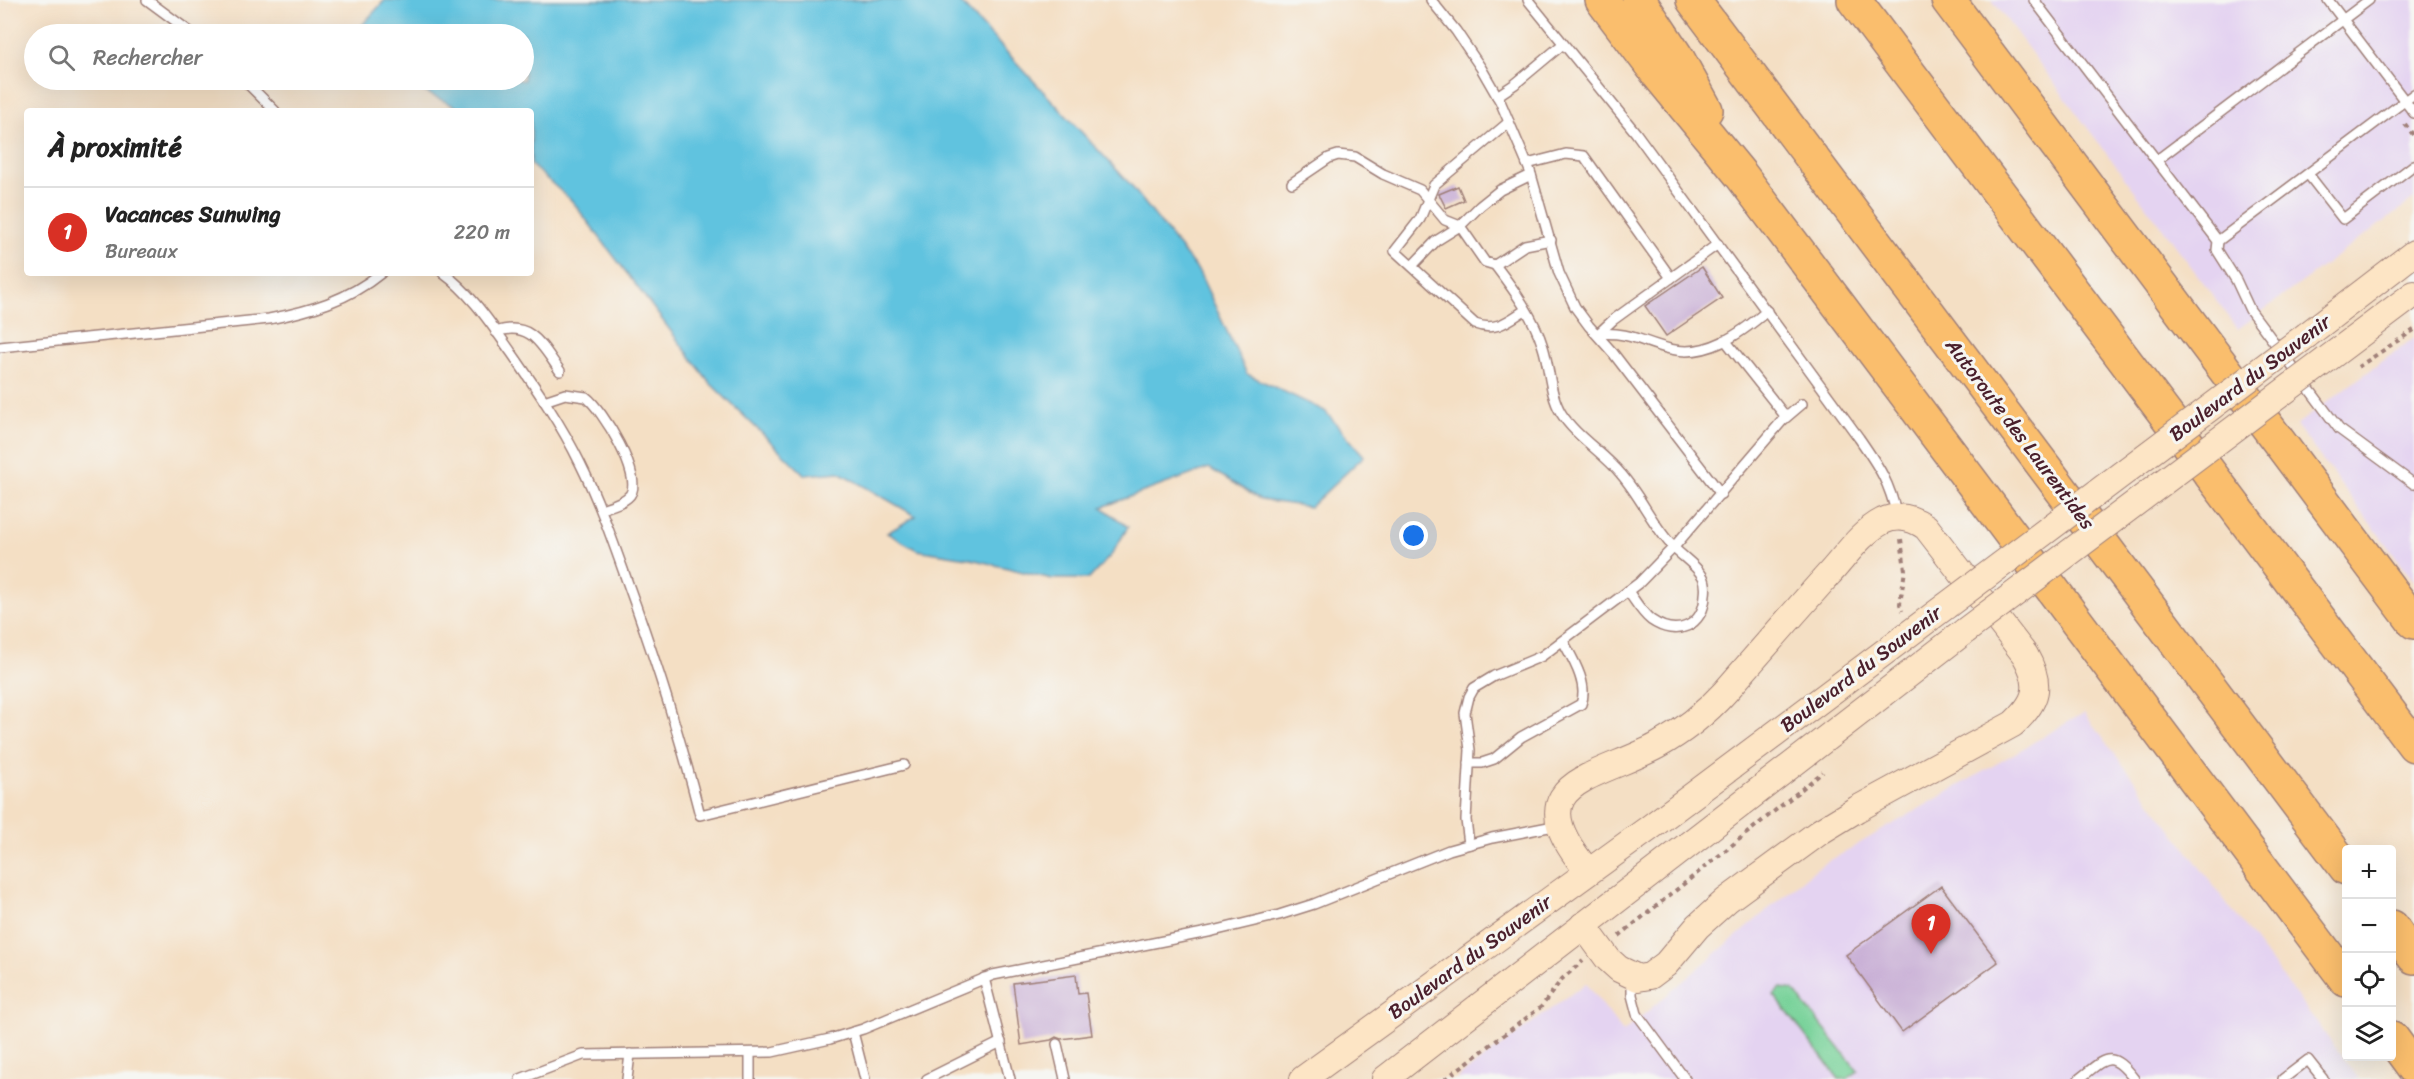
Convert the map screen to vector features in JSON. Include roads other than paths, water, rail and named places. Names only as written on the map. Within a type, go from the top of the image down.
[{"type":"highway","points":[[1602,0],[1658,74],[1741,175],[2342,975]]},
{"type":"highway","points":[[1639,0],[1678,59],[1741,175]]},
{"type":"highway","points":[[1854,0],[2414,745]]},
{"type":"highway","points":[[1929,0],[1999,70]]},
{"type":"highway","points":[[1948,0],[2414,622]]},
{"type":"highway","name":"Autoroute des Laurentides","points":[[1698,2],[2342,863]]},
{"type":"highway","points":[[2396,934],[2414,957]]},
{"type":"highway","points":[[2396,1045],[2414,1068]]},
{"type":"street","name":"Boulevard du Souvenir","points":[[1303,1079],[1475,955],[1587,870],[1656,822],[2414,253]]},
{"type":"street","name":"Boulevard du Souvenir","points":[[1385,1079],[1965,631],[2414,294]]},
{"type":"street","points":[[1583,925],[1613,964],[1632,977],[1644,978],[1656,973],[1710,915],[1821,831],[1857,809],[2007,728],[2030,707],[2036,684],[2031,667],[2025,655],[1937,539],[1918,522],[1897,518],[1883,521],[1860,540],[1723,694],[1692,722],[1658,745],[1591,774],[1572,786],[1560,802],[1559,825],[1570,848],[1587,870]]},
{"type":"lane","points":[[147,0],[179,24]]},
{"type":"lane","points":[[1431,0],[1456,31],[1497,96],[1531,175],[1559,273],[1582,319],[1597,334],[1720,494]]},
{"type":"lane","points":[[1528,0],[1636,133],[1886,477],[1897,518]]},
{"type":"lane","points":[[2034,0],[2218,241],[2217,250],[2236,280],[2250,310],[2339,429],[2414,484]]},
{"type":"lane","points":[[2328,0],[2414,112]]},
{"type":"lane","points":[[2157,160],[2369,0]]},
{"type":"lane","points":[[1497,96],[1563,44]]},
{"type":"lane","points":[[254,90],[272,108]]},
{"type":"lane","points":[[2218,241],[2414,94]]},
{"type":"lane","points":[[1509,122],[1434,185],[1420,219],[1395,251],[1470,320],[1483,327],[1498,326],[1525,310]]},
{"type":"lane","points":[[1527,164],[1566,154],[1584,156],[1671,278]]},
{"type":"lane","points":[[1292,183],[1321,162],[1338,155],[1355,157],[1383,174],[1414,187],[1445,220],[1460,226],[1485,262],[1495,265],[1525,310],[1543,347],[1555,400],[1561,413],[1588,443],[1620,472],[1674,547],[1696,568],[1706,584],[1704,607],[1696,622],[1677,629],[1664,626],[1649,618],[1628,591]]},
{"type":"lane","points":[[2308,174],[2343,219],[2414,165]]},
{"type":"lane","points":[[1412,267],[1436,241],[1460,226],[1500,190],[1531,175]]},
{"type":"lane","points":[[1495,265],[1525,245],[1551,240]]},
{"type":"lane","points":[[1597,334],[1718,244]]},
{"type":"lane","points":[[0,347],[298,314],[320,308],[358,290],[377,276]]},
{"type":"lane","points":[[447,276],[462,289],[496,332],[544,401],[580,463],[601,509],[667,696],[700,815],[904,765]]},
{"type":"lane","points":[[1597,334],[1632,335],[1672,349],[1696,350],[1744,331],[1767,311]]},
{"type":"lane","points":[[496,332],[514,328],[532,335],[560,371]]},
{"type":"lane","points":[[1725,340],[1786,417]]},
{"type":"lane","points":[[544,401],[565,394],[586,397],[602,415],[630,466],[634,487],[630,495],[623,501],[601,509]]},
{"type":"lane","points":[[1469,844],[1466,820],[1469,763],[1466,712],[1474,687],[1494,675],[1529,663],[1563,641],[1628,591],[1674,547],[1786,417],[1802,404]]},
{"type":"lane","points":[[1469,763],[1482,763],[1494,759],[1521,737],[1581,704],[1583,692],[1579,675],[1563,641]]},
{"type":"lane","points":[[520,1079],[583,1055],[750,1053],[798,1047],[853,1032],[984,978],[1280,915],[1469,844],[1559,825]]},
{"type":"lane","points":[[1632,977],[1632,995],[1637,1014],[1685,1079]]},
{"type":"lane","points":[[984,978],[1010,1079]]},
{"type":"lane","points":[[853,1032],[865,1079]]},
{"type":"lane","points":[[927,1079],[1000,1042]]},
{"type":"lane","points":[[1057,1044],[1065,1079]]},
{"type":"lane","points":[[750,1053],[750,1079]]},
{"type":"lane","points":[[627,1079],[630,1054]]},
{"type":"lane","points":[[2079,1079],[2104,1060],[2122,1063],[2134,1079]]},
{"type":"lane","points":[[2283,1079],[2308,1060],[2323,1079]]},
{"type":"water","points":[[385,0],[958,0],[1129,183],[1199,272],[1247,374],[1325,411],[1364,456],[1310,507],[1261,500],[1209,468],[1102,507],[1128,527],[1112,554],[1089,579],[1052,579],[967,558],[917,550],[887,533],[916,516],[839,472],[805,475],[711,384],[572,201],[534,168],[534,108],[459,108],[421,90],[534,90],[534,24],[363,24]]},
{"type":"place","name":"Vacances Sunwing","points":[[1931,954]]}]
